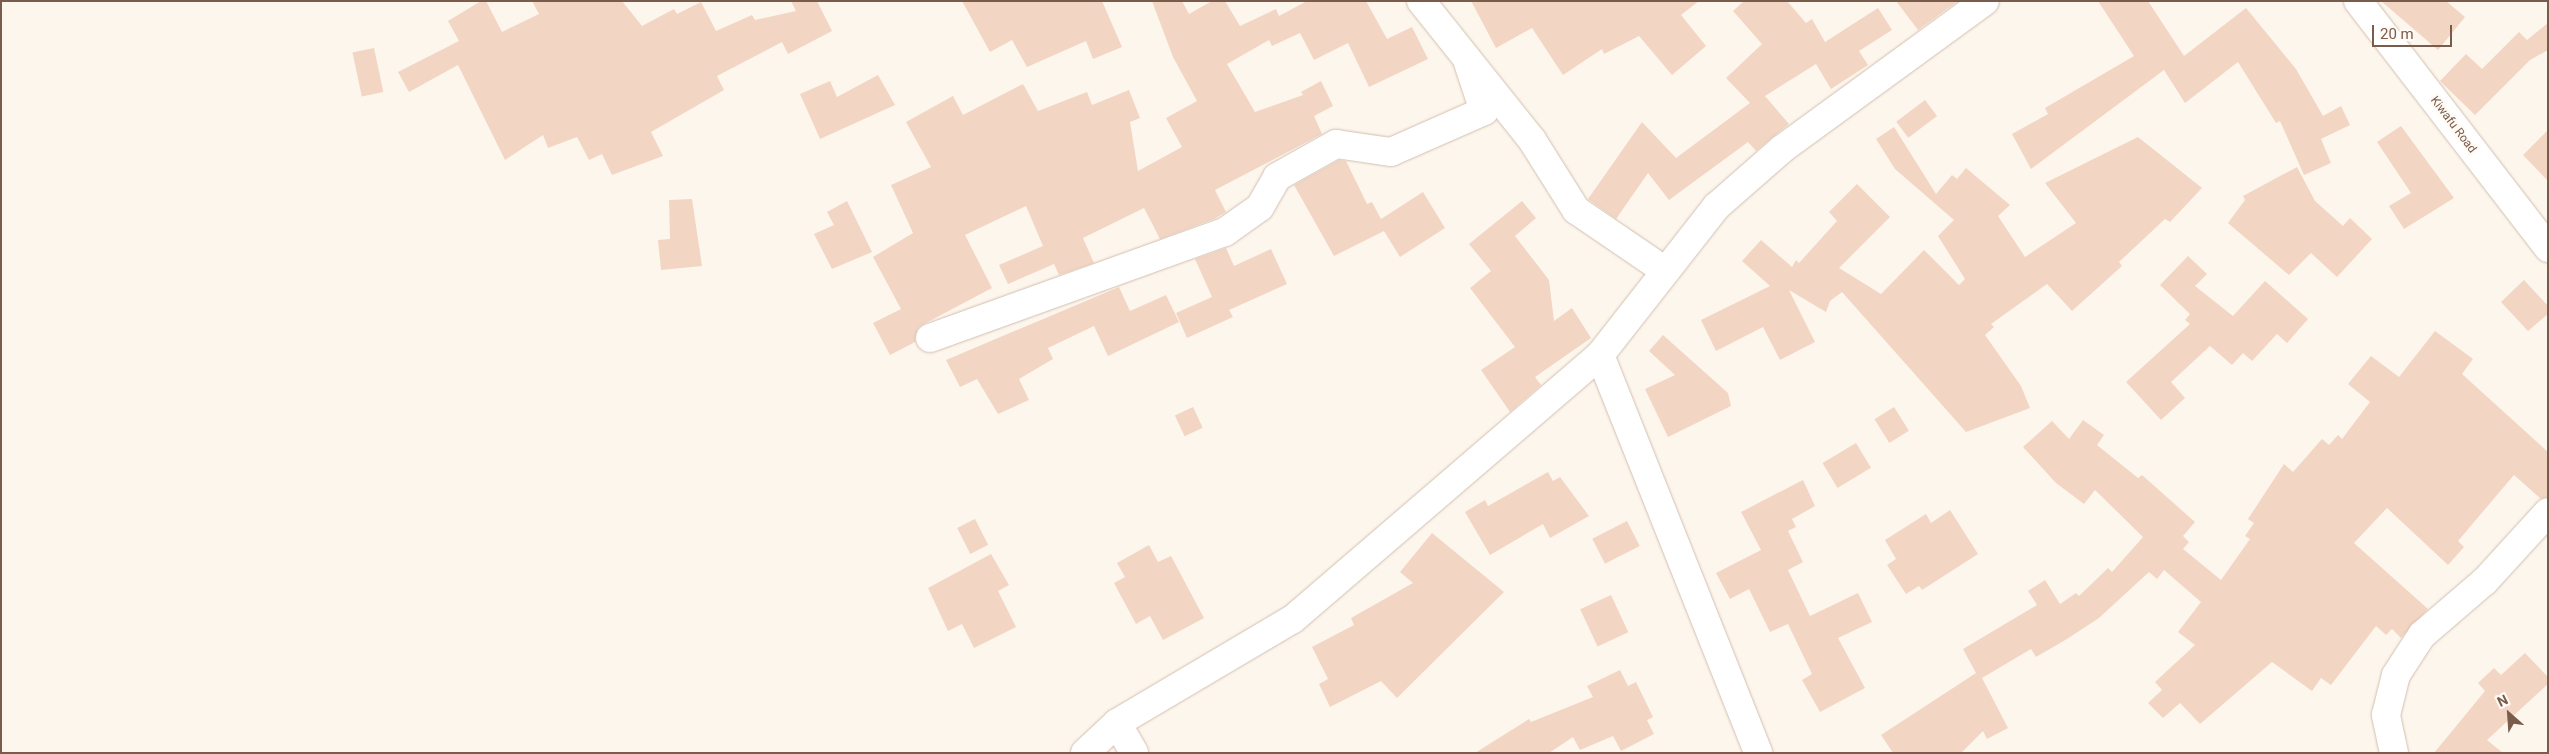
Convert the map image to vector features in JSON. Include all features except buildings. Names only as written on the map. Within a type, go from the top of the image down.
[{"type":"street","points":[[1421,1],[1468,64],[1532,140],[1576,210],[1664,270]]},
{"type":"street","points":[[1085,753],[1117,723],[1293,619],[1600,355],[1664,270],[1717,206],[1782,149],[1985,1]]},
{"type":"street","name":"Kiwafu Road","points":[[2358,1],[2548,248]]},
{"type":"street","points":[[930,338],[1225,232],[1260,207],[1277,176],[1336,144],[1391,152],[1484,111],[1468,64]]},
{"type":"street","points":[[1600,355],[1758,753]]},
{"type":"street","points":[[2394,753],[2386,715],[2402,667],[2422,635],[2485,581],[2548,512]]},
{"type":"street","points":[[1117,723],[1134,753]]}]
